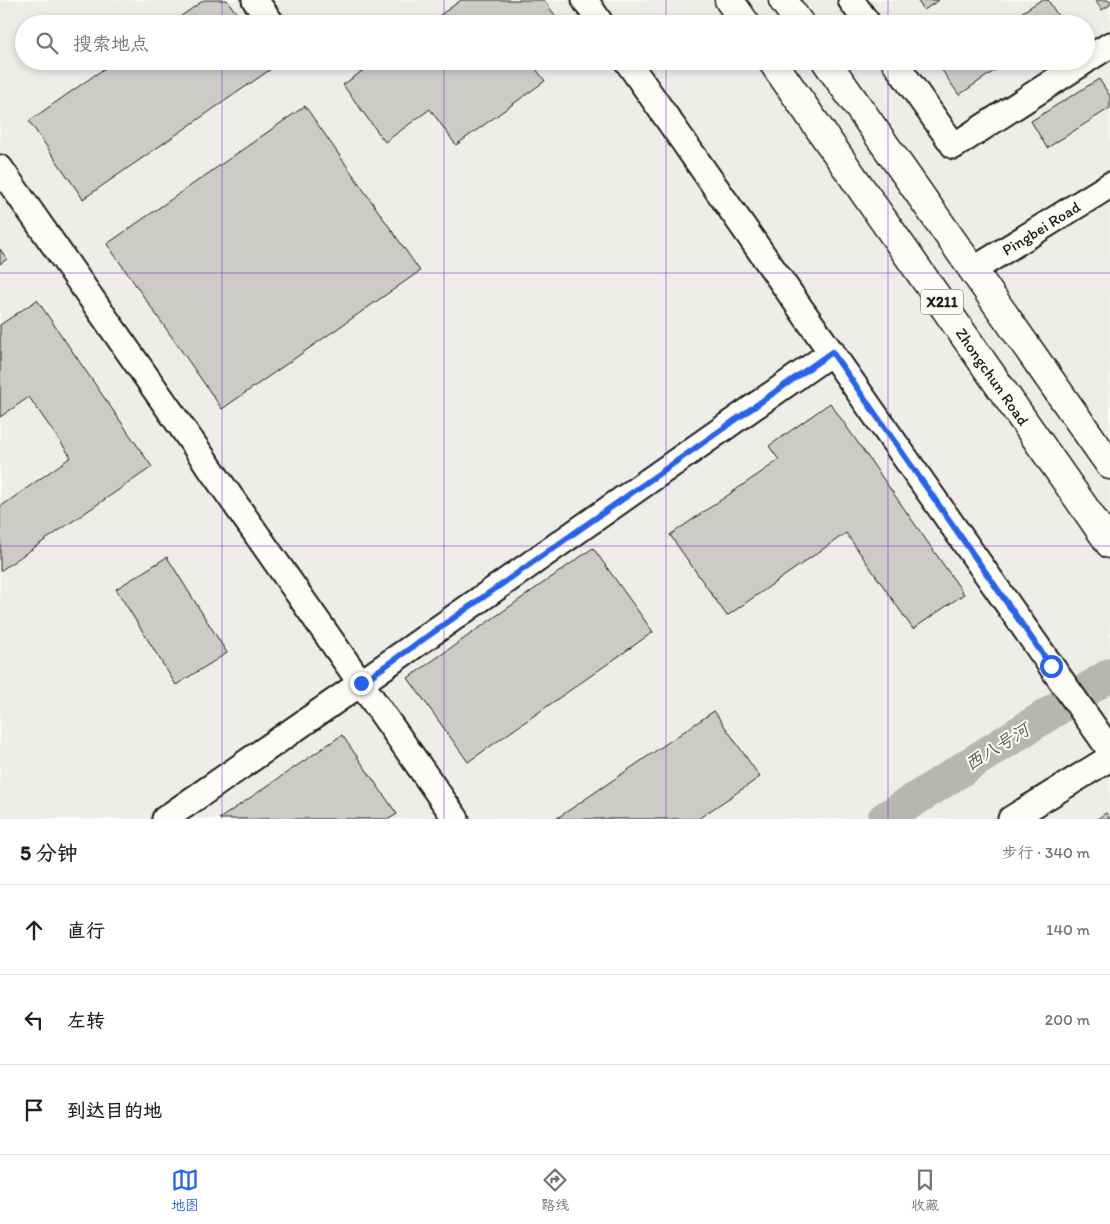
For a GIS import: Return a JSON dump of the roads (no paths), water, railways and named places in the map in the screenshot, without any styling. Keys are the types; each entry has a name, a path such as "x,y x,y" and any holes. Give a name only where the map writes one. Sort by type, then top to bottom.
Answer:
{"main road":[{"path":"729,0 740,15"},
{"path":"783,0 794,15"},
{"name":"Zhongchun Road","path":"778,70 1110,544"},
{"name":"X211","path":"832,70 1110,465"}],"street":[{"path":"255,0 266,15"},
{"path":"584,0 595,15"},
{"path":"851,0 862,15"},
{"path":"1095,55 1110,45"},
{"path":"634,70 1104,740"},
{"path":"900,70 954,146 1072,70"},
{"path":"0,168 456,819"},
{"name":"Pingbei Road","path":"973,270 1110,185"},
{"path":"165,819 832,352"},
{"path":"1011,819 1110,758"}],"waterway":[{"name":"西八号河","path":"884,819 1110,675"}]}
